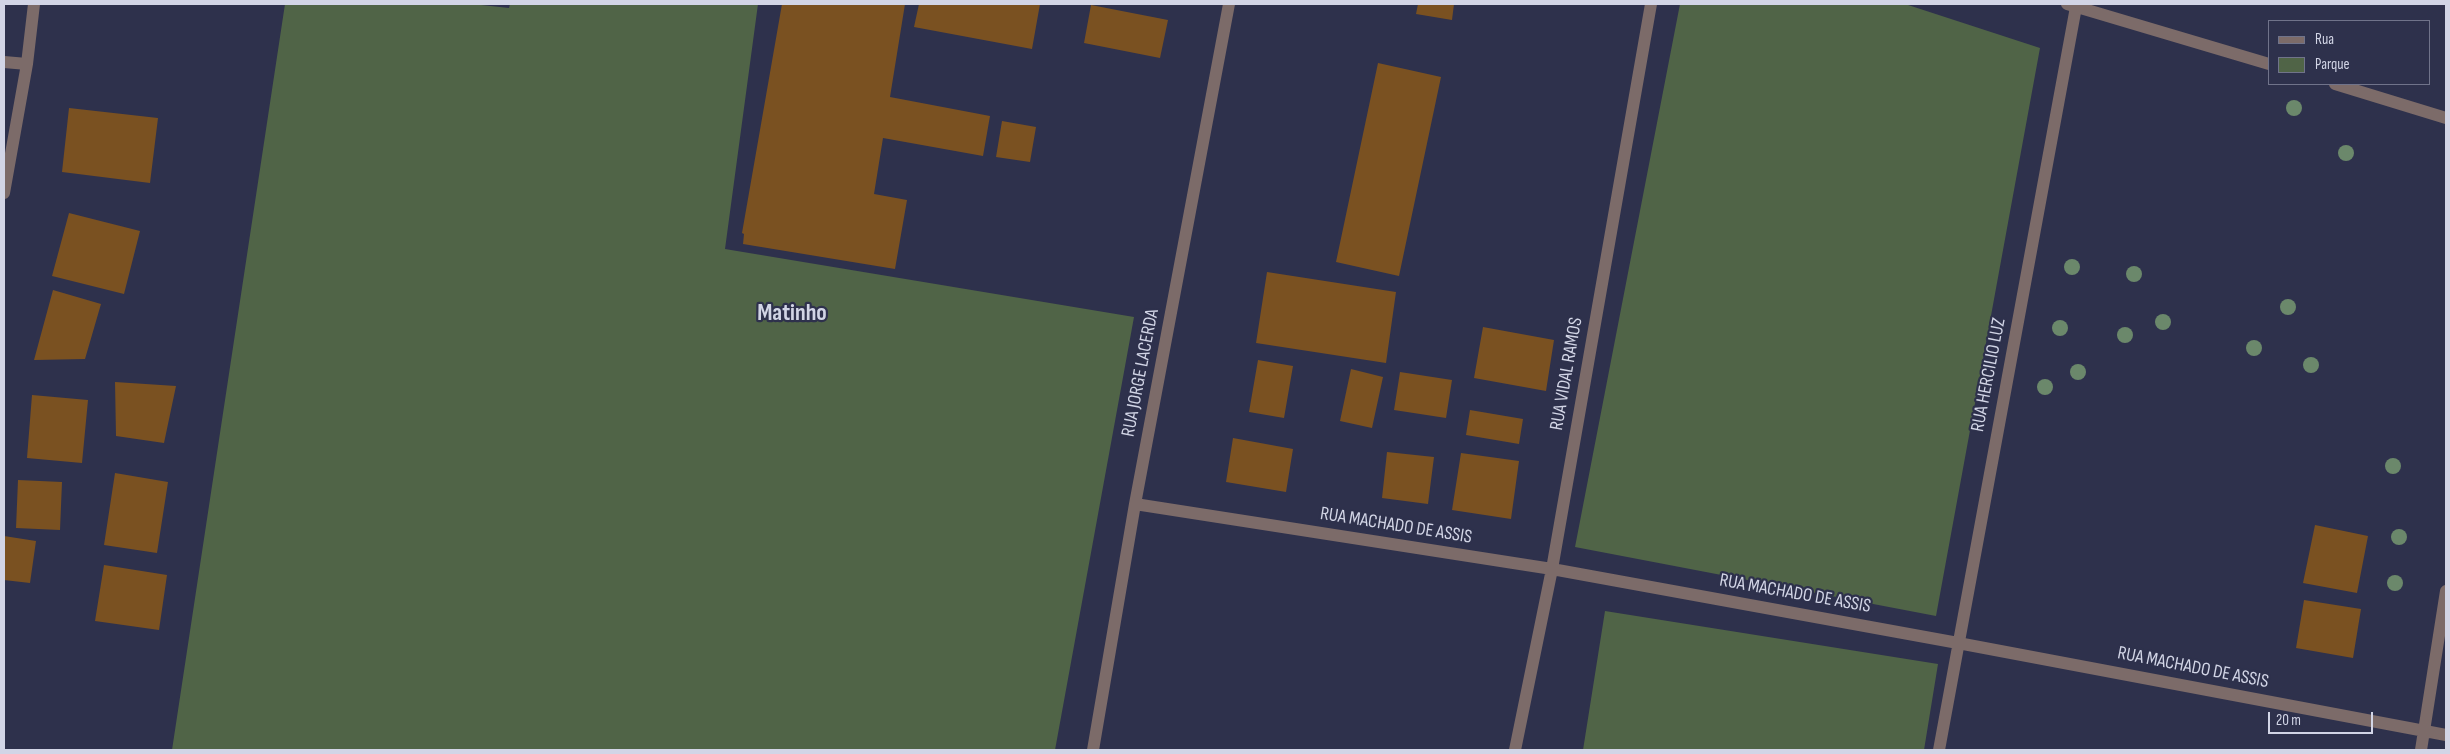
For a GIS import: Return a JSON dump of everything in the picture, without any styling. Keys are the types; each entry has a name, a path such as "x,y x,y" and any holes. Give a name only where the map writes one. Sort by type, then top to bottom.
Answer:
{"street":[{"path":"4,194 28,64 34,4"},
{"name":"RUA JORGE LACERDA","path":"1093,750 1135,504 1229,4"},
{"name":"RUA VIDAL RAMOS","path":"1515,750 1552,569 1651,4"},
{"path":"2072,5 2268,64"},
{"name":"RUA HERCILIO LUZ","path":"1939,750 2072,5"},
{"path":"4,62 28,64"},
{"path":"2339,85 2446,118"},
{"name":"RUA MACHADO DE ASSIS","path":"1135,504 1552,569 2446,735"},
{"path":"2421,750 2446,592"}],"green space":[{"path":"285,4 472,4 509,8 510,4 758,4 725,249 1134,317 1055,750 172,750"},
{"path":"1680,4 1905,4 2040,48 1936,616 1575,547"},
{"path":"1605,611 1938,664 1924,750 1583,750"}],"building":[{"path":"782,4 905,4 890,97 990,116 983,156 883,138 874,194 907,200 895,269 743,244 744,234 742,233"},
{"path":"919,4 1040,4 1032,49 914,27"},
{"path":"1418,4 1454,4 1452,20 1416,14"},
{"path":"1091,5 1168,20 1160,58 1084,43"},
{"path":"1378,63 1441,77 1399,276 1336,262"},
{"path":"69,108 158,118 150,183 62,172"},
{"path":"1002,121 1036,127 1030,162 996,157"},
{"path":"69,213 140,231 124,294 52,276"},
{"path":"1267,272 1396,292 1386,363 1256,343"},
{"path":"53,290 101,304 85,359 34,360"},
{"path":"1483,327 1554,340 1546,391 1474,378"},
{"path":"1258,360 1293,366 1284,418 1249,412"},
{"path":"1351,369 1383,377 1372,428 1340,421"},
{"path":"1400,372 1452,380 1446,418 1394,410"},
{"path":"115,382 176,386 164,443 116,436"},
{"path":"32,395 88,400 82,463 27,458"},
{"path":"1470,410 1523,419 1519,444 1466,435"},
{"path":"1233,438 1293,449 1286,492 1226,482"},
{"path":"1387,452 1434,457 1428,504 1382,498"},
{"path":"1461,453 1519,461 1511,519 1452,510"},
{"path":"115,473 168,482 157,553 104,545"},
{"path":"18,480 62,482 60,530 16,528"},
{"path":"2315,525 2368,536 2357,593 2303,583"},
{"path":"4,536 36,541 30,583 4,580"},
{"path":"104,565 167,575 159,630 95,621"},
{"path":"2304,600 2361,609 2353,658 2296,648"}],"district":[{"name":"Matinho","path":"792,314"}]}
